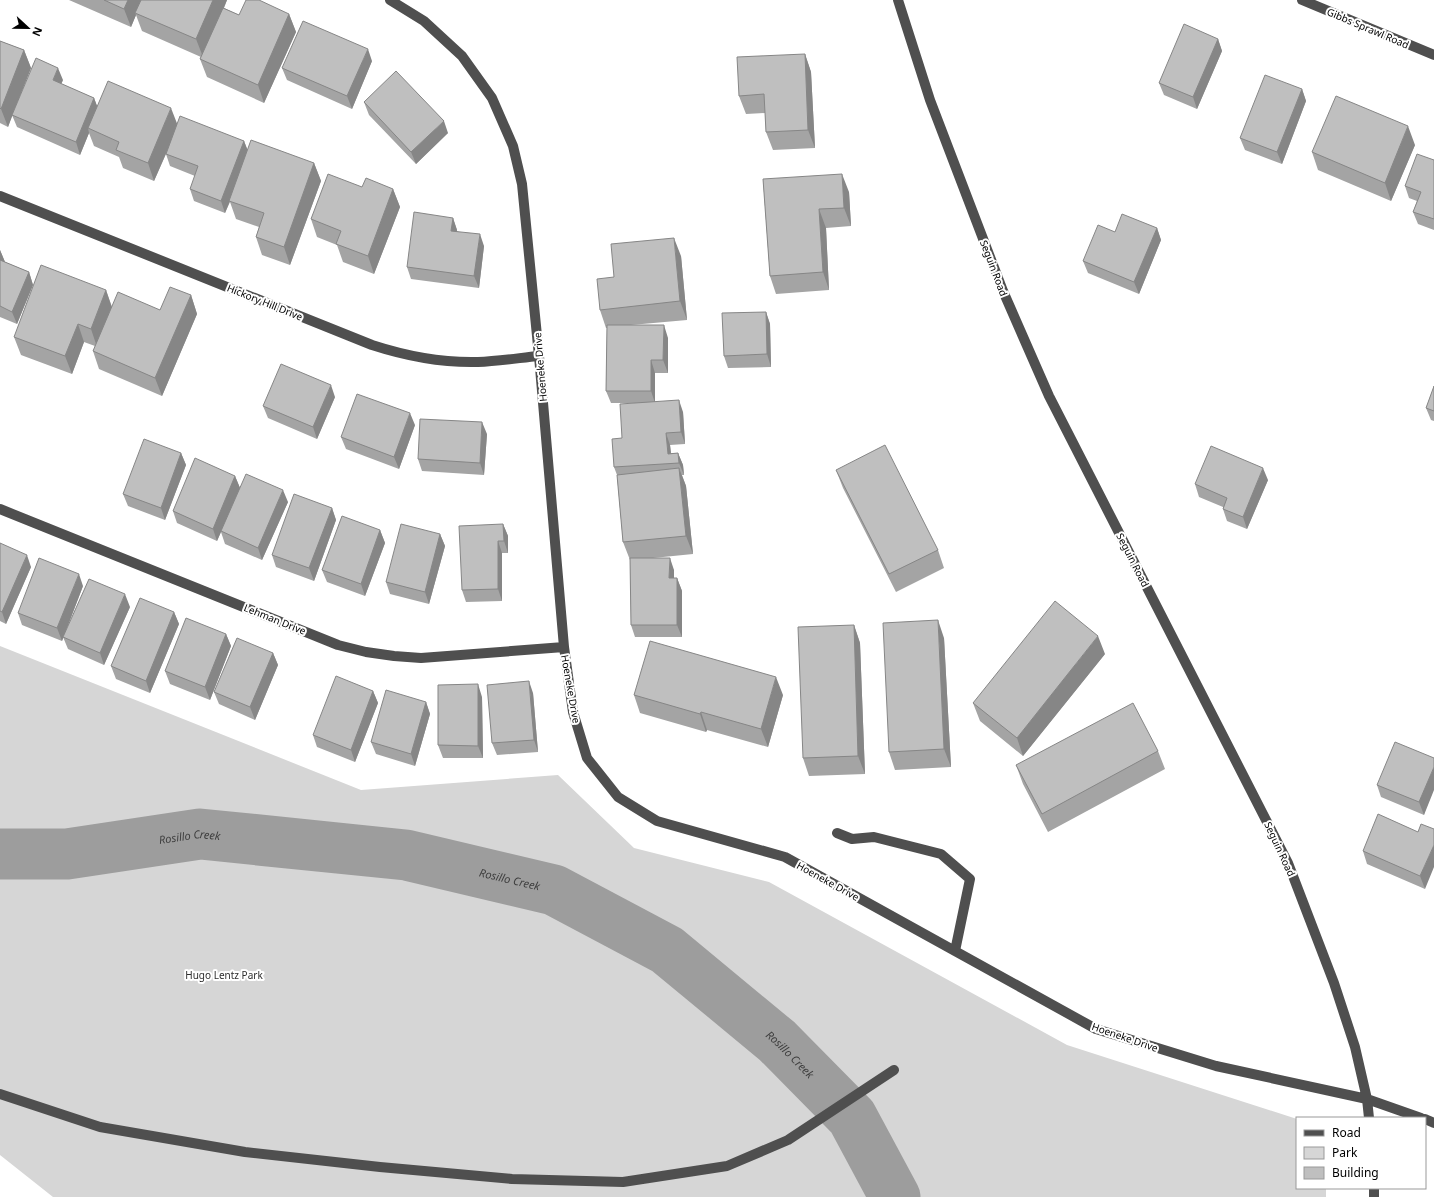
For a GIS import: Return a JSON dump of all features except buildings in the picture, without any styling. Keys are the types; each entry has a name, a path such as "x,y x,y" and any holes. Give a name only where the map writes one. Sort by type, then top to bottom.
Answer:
{"street":[{"name":"Hoeneke Drive","path":"390,0 424,20 462,56 492,98 513,146 522,184 539,356 564,647 573,712 587,758 618,797 657,821 785,857 1096,1029 1216,1066 1367,1099 1418,1117"},
{"name":"Seguin Road","path":"898,0 930,100 1000,284 1049,396 1288,863 1336,990 1355,1047 1367,1099 1369,1117"},
{"name":"Gibbs Sprawl Road","path":"1302,0 1434,56"},
{"name":"Hickory Hill Drive","path":"0,196 397,354 451,362 478,362 539,356"},
{"name":"Lehman Drive","path":"0,509 338,644 366,652 421,658 564,647"},
{"path":"836,833 852,839 874,837 941,854 970,879 955,951"},
{"path":"0,1094 100,1126 245,1152 380,1167 512,1179 623,1182 727,1166 788,1140 894,1070"}],"green space":[{"name":"Hugo Lentz Park","path":"0,646 361,790 558,775 634,848 769,882 1067,1045 1296,1119 1296,1189 1326,1189 1326,1197 53,1197 0,1155"}],"waterway":[{"name":"Rosillo Creek","path":"0,854 67,854 200,834 406,855 554,890 667,950 777,1041 852,1117 895,1197"}]}
